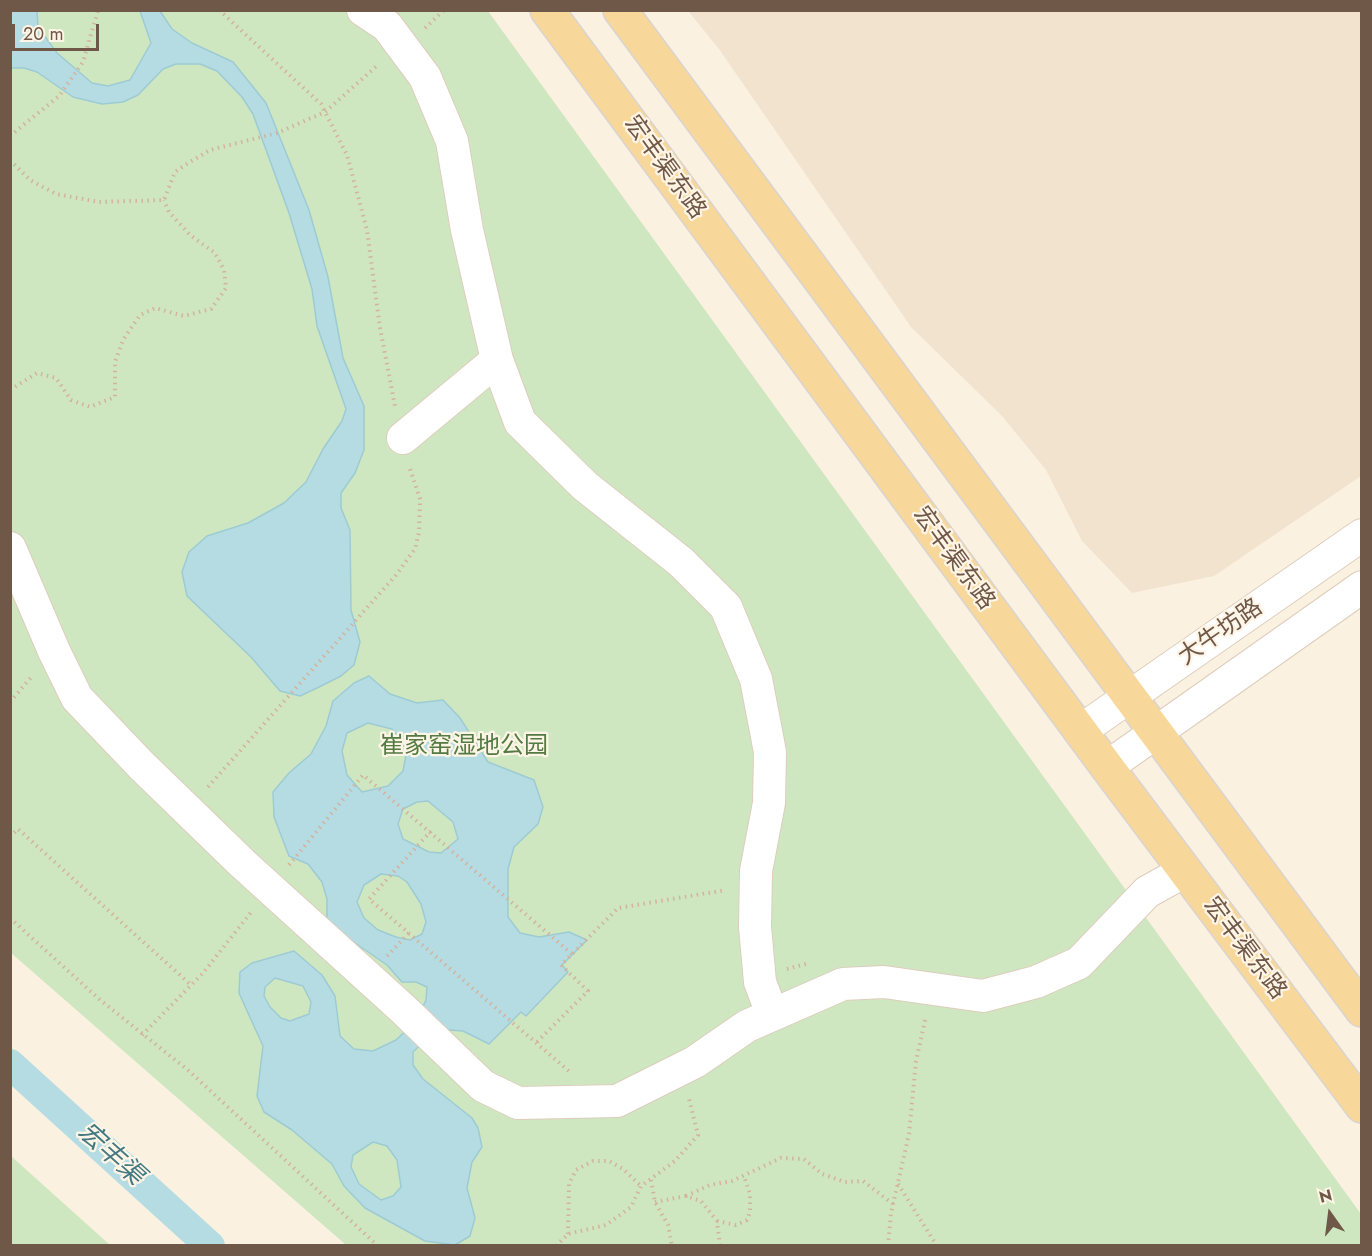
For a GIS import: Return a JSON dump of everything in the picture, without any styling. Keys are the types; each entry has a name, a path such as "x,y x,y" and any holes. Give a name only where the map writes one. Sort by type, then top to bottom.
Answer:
{"main road":[{"name":"宏丰渠东路","path":"547,10 1080,731 1362,1106"},
{"path":"620,10 1129,696 1153,732 1362,1010"}],"street":[{"path":"363,10 387,26 425,77 452,141 467,230 497,360 520,422 585,486 681,562 726,607 756,680 770,752 769,803 756,884 755,927 760,982 772,1014"},
{"path":"403,438 497,360"},
{"name":"大牛坊路","path":"1080,731 1362,535"},
{"path":"10,548 54,651 77,698 187,811 483,1086 518,1103 617,1101 695,1062 747,1026 843,984 884,982 984,996 1036,982 1079,963 1147,892 1185,871"},
{"name":"大牛坊路","path":"1107,767 1153,732 1362,587"}],"path":[{"path":"10,136 59,96 83,62 98,10"},
{"path":"187,811 396,575 415,549 419,532 420,499 403,438 381,328 367,230 347,155 325,112 304,87 273,63 219,10"},
{"path":"10,390 37,373 56,378 71,400 90,406 115,397 116,362 123,340 140,315 155,308 183,316 211,309 226,288 224,270 216,253 190,235 169,212 164,200 176,172 210,150 284,130 325,112 378,65 403,48 444,10"},
{"path":"10,160 30,180 56,194 99,202 164,200"},
{"path":"142,1035 191,985 363,775 572,954"},
{"path":"10,837 18,829 191,985"},
{"path":"431,831 369,898 573,1074"},
{"path":"537,1042 588,992 561,965 618,908 756,884"},
{"path":"10,918 142,1035 189,1071 378,1245"},
{"path":"888,1245 893,1203 909,1134 916,1061 932,990"},
{"path":"556,1245 568,1234 606,1225 631,1208 641,1186 675,1161 698,1135 686,1093 673,1073"},
{"path":"655,1202 686,1196 710,1185 744,1176 781,1158 804,1160 830,1177 845,1182 863,1181 893,1203"},
{"path":"568,1234 569,1184 576,1170 593,1161 609,1161 623,1169 641,1186"},
{"path":"717,1221 736,1225 747,1220 750,1212 750,1194 744,1176"},
{"path":"651,1180 655,1202 668,1225 672,1245"},
{"path":"898,1184 937,1245"},
{"path":"686,1196 701,1201 717,1221 720,1245"}],"shaded area":[{"path":"688,11 1361,11 1361,476 1214,576 1132,593 1082,541 1046,470 1002,416 911,327 719,49"}],"green space":[{"name":"崔家窑湿地公园","path":"10,11 488,11 1361,1214 1361,1245 346,1245 11,953"},
{"path":"11,1156 110,1245 11,1245"}],"water":[{"path":"10,11 37,11 38,27 57,53 92,83 108,86 130,80 151,43 140,11 160,11 172,29 192,43 233,62 266,103 309,210 328,277 343,358 364,406 364,450 355,473 341,493 341,508 350,530 351,610 360,642 354,665 341,676 300,696 280,691 251,657 187,596 182,572 189,552 207,536 248,523 284,503 306,482 323,449 342,421 346,409 317,326 312,289 289,213 253,114 242,97 217,71 200,64 176,64 163,69 138,95 123,102 102,104 73,97 37,72 24,68 11,68"},
{"path":"369,676 390,694 417,703 443,700 460,718 488,762 534,780 543,807 538,824 514,847 508,869 508,917 520,933 539,937 569,932 587,940 562,965 568,972 526,1016 521,1012 489,1044 463,1031 437,1029 413,1052 413,1065 423,1079 472,1118 478,1128 482,1147 472,1162 467,1188 475,1218 470,1236 455,1245 425,1241 365,1208 344,1186 332,1164 292,1130 264,1112 257,1096 263,1046 239,993 240,972 252,963 294,951 322,975 335,996 340,1036 354,1049 373,1051 396,1040 416,1021 426,1000 427,987 416,982 402,982 387,965 336,930 327,920 327,899 322,882 308,864 289,856 274,817 273,792 289,773 311,754 326,726 333,701 354,683","holes":["368,723 392,729 407,750 403,771 388,786 362,792 347,775 342,751 347,733","428,801 453,822 458,839 441,853 429,852 403,839 398,824 403,809 417,802","381,874 398,876 407,882 421,904 426,922 422,934 410,940 378,930 364,918 357,902 364,885","275,978 303,986 311,1002 309,1014 290,1021 281,1018 270,1007 264,996 265,987","373,1142 387,1146 397,1160 401,1187 393,1196 381,1200 359,1184 351,1167 353,1155"]}],"waterway":[{"name":"宏丰渠","path":"10,1064 210,1246"}]}
